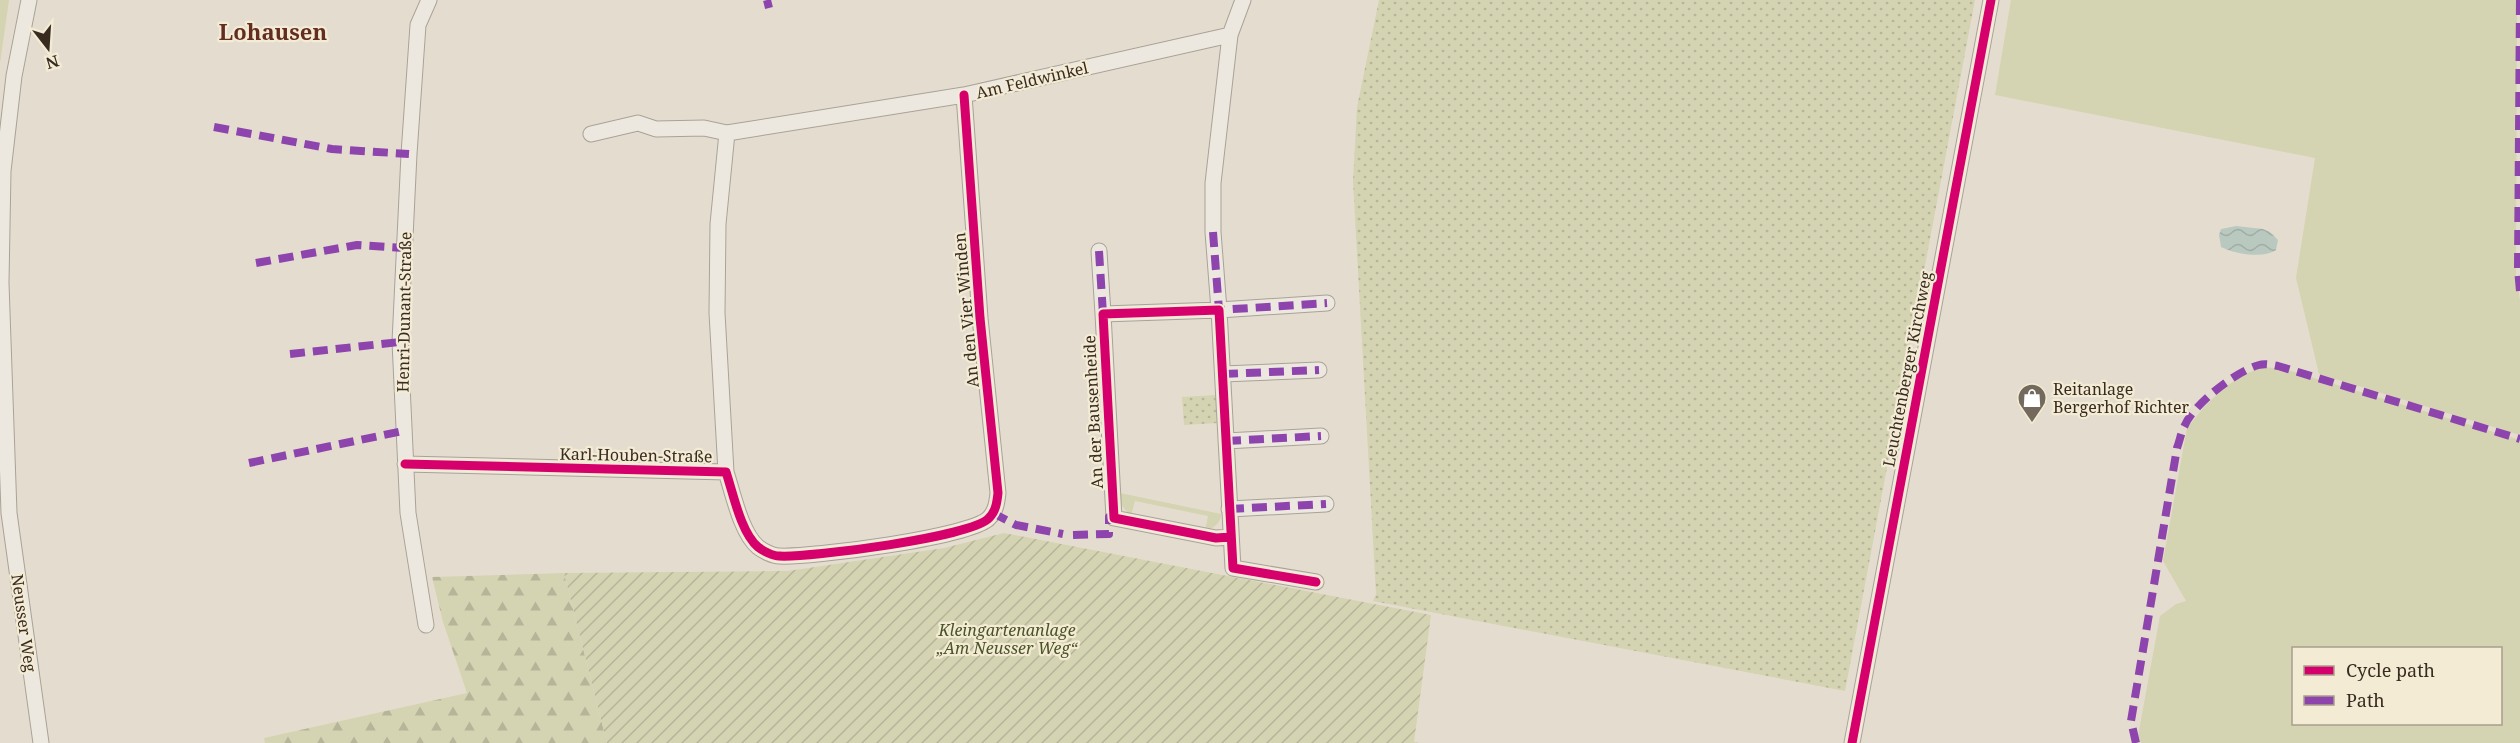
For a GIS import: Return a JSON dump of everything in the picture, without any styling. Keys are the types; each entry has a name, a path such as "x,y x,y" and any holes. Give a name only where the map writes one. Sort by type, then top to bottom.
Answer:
{"street":[{"name":"Neusser Weg","path":"29,0 14,76 3,171 1,283 4,513 41,743"},
{"name":"Henri-Dunant-Straße","path":"426,625 408,513 400,342 418,25 429,0"},
{"path":"1243,0 1230,35 1213,183 1233,568 1316,582"},
{"name":"Leuchtenberger Kirchweg","path":"1852,743 1991,0"},
{"name":"Am Feldwinkel","path":"591,134 638,123 656,129 704,128 727,133 964,95 1230,35"},
{"name":"An den Vier Winden","path":"964,95 980,318 998,493 996,507 988,520"},
{"path":"726,472 717,313 718,224 727,133"},
{"path":"1099,251 1103,314"},
{"name":"An der Bausenheide","path":"1231,537 1216,538 1114,518 1103,314 1327,303"},
{"path":"1223,374 1319,370"},
{"path":"1226,441 1321,436"},
{"name":"Karl-Houben-Straße","path":"405,464 726,472 747,532 758,547 776,556 830,553 953,533 988,520"},
{"path":"1229,509 1326,504"}],"green space":[{"path":"0,0 9,0 0,63"},
{"path":"1379,0 1975,0 1845,691 1373,601 1376,594 1353,181 1357,107"},
{"path":"2011,0 2517,0 2516,276 2520,300 2520,435 2319,374 2296,278 2315,158 1995,95"},
{"path":"2263,367 2284,369 2520,440 2520,743 2141,743 2138,736 2160,616 2176,604 2186,601 2163,561 2187,428 2224,388 2243,375"},
{"path":"1216,395 1218,423 1184,425 1182,397"},
{"path":"1120,493 1221,514 1221,517 1216,525 1205,531 1208,516 1135,501 1131,516 1122,506"},
{"name":"Kleingartenanlage „Am Neusser Weg“","path":"1004,533 1431,615 1414,742 1419,743 607,743 564,573 788,571 944,548"},
{"path":"564,573 607,743 265,743 264,738 467,693 443,622 432,577"}],"water":[{"path":"2236,226 2270,232 2278,240 2276,250 2263,254 2248,254 2221,247 2219,235 2221,229"}],"marked path":[{"path":"767,0 769,8"},
{"path":"2520,0 2518,269 2520,291"},
{"path":"214,127 332,149 409,154"},
{"path":"1213,232 1219,310 1327,303"},
{"path":"256,263 357,245 404,248"},
{"path":"1099,251 1103,314"},
{"path":"290,354 400,342"},
{"path":"2136,743 2131,721 2177,448 2182,430 2190,417 2217,389 2250,368 2261,364 2278,366 2520,439"},
{"path":"1223,374 1319,370"},
{"path":"249,463 403,431"},
{"path":"1226,441 1321,436"},
{"path":"1229,509 1326,504"},
{"path":"993,513 1016,525 1063,534"},
{"path":"1073,535 1109,534 1109,517 1114,518"}],"cycle path":[{"path":"1852,743 1991,0"},
{"path":"405,464 726,472 738,512 752,541 758,547 777,556 822,554 923,539 976,525 989,518 995,509 998,493 980,318 964,95"},
{"path":"1231,537 1216,538 1114,518 1103,314 1219,310 1233,568 1316,582"}],"place":[{"name":"Reitanlage Bergerhof Richter","path":"2032,424"}],"district":[{"name":"Lohausen","path":"273,31"}]}
